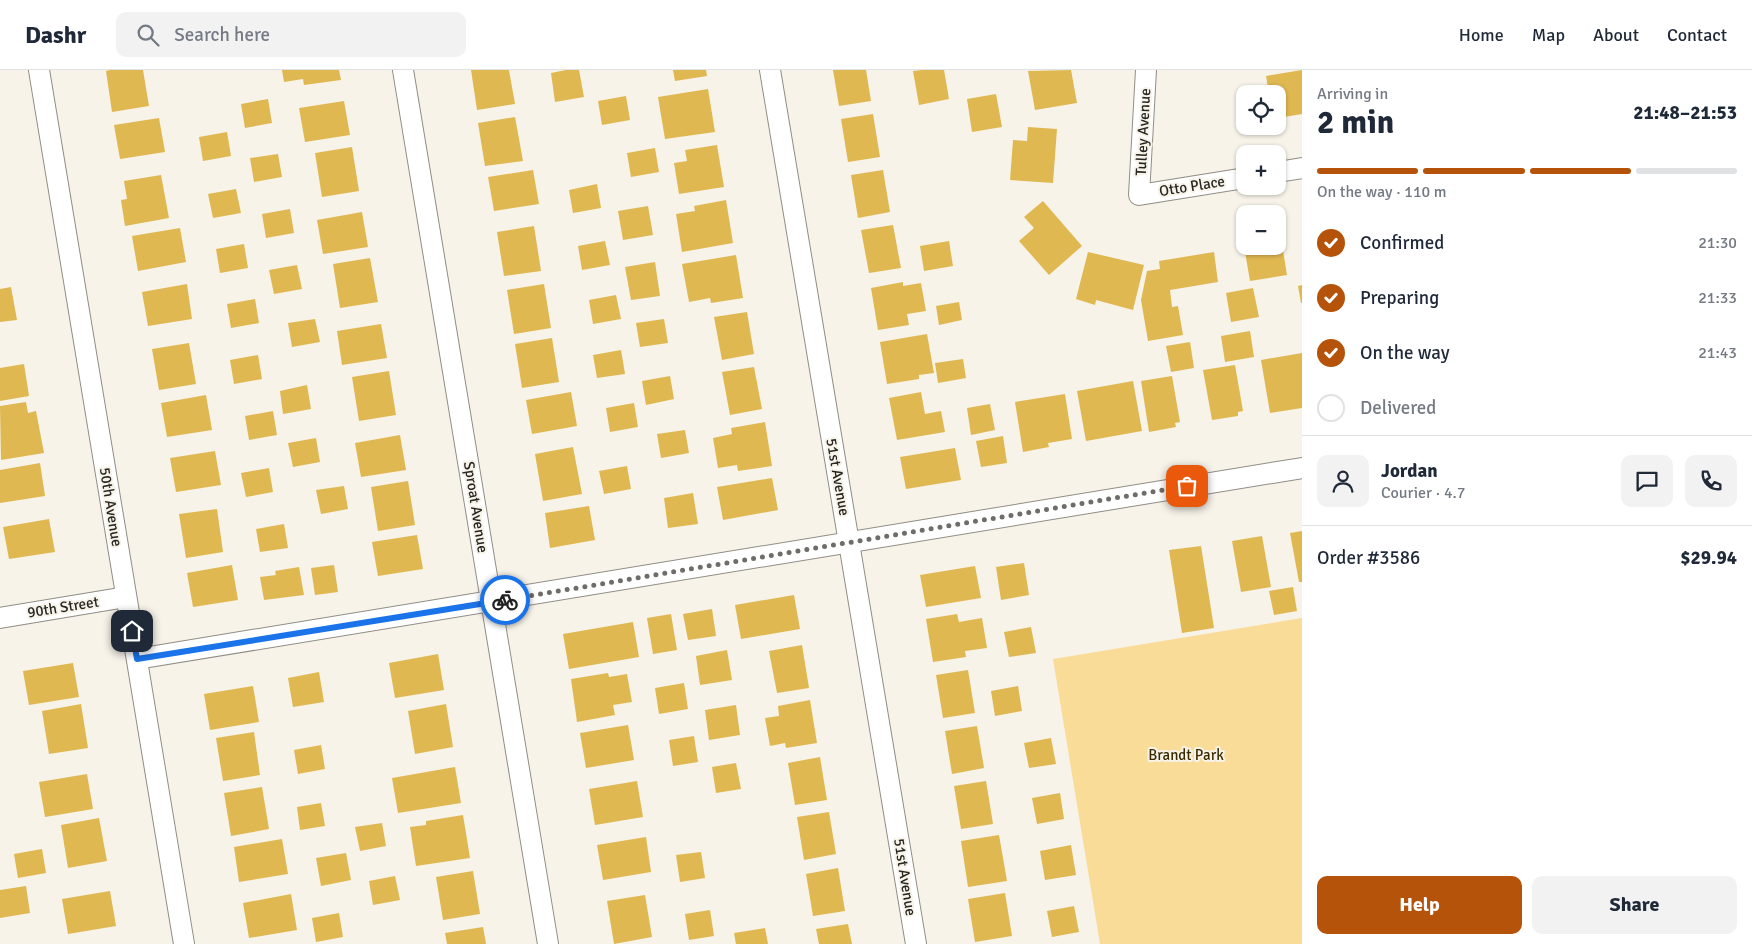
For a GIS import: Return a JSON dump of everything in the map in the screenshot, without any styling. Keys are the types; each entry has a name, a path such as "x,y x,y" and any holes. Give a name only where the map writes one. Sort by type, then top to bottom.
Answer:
{"street":[{"name":"50th Avenue","path":"39,70 184,944"},
{"name":"Sproat Avenue","path":"403,70 548,944"},
{"name":"51st Avenue","path":"770,70 916,944"},
{"name":"Tulley Avenue","path":"1139,195 1146,70"},
{"path":"1286,171 1302,168"},
{"name":"Otto Place","path":"1139,195 1236,179"},
{"path":"137,659 1302,468"},
{"name":"90th Street","path":"0,618 126,597"}],"green space":[{"name":"Brandt Park","path":"1302,618 1302,944 1100,944 1053,659"}],"building":[{"path":"143,70 149,106 112,112 106,71"},
{"path":"282,70 339,70 341,80 304,85 303,79 284,82"},
{"path":"471,70 509,70 515,104 477,110"},
{"path":"579,70 584,97 555,102 551,73"},
{"path":"673,70 706,70 707,76 675,81"},
{"path":"833,70 866,70 871,101 839,106"},
{"path":"944,70 949,99 919,105 913,71"},
{"path":"1071,70 1077,103 1035,110 1028,71"},
{"path":"1302,70 1302,114 1286,117 1286,85 1268,85 1266,76"},
{"path":"708,89 715,132 665,139 658,97"},
{"path":"996,94 1002,127 972,132 967,99"},
{"path":"626,96 630,120 602,125 598,101"},
{"path":"268,99 272,123 245,128 241,104"},
{"path":"344,101 350,135 305,142 299,108"},
{"path":"873,114 880,157 848,162 841,119"},
{"path":"515,117 523,161 485,166 478,123"},
{"path":"159,118 165,152 120,159 114,125"},
{"path":"1028,127 1057,129 1053,183 1010,180 1013,140 1027,141"},
{"path":"227,132 231,156 203,161 199,137"},
{"path":"717,145 724,187 679,194 674,163 687,161 685,150"},
{"path":"352,147 359,191 322,197 315,153"},
{"path":"655,148 659,172 631,177 627,153"},
{"path":"278,154 282,177 254,182 250,158"},
{"path":"533,170 539,204 494,211 488,177"},
{"path":"883,170 890,212 858,218 851,175"},
{"path":"161,175 169,218 125,226 121,200 127,199 124,181"},
{"path":"597,184 601,208 573,213 569,190"},
{"path":"236,189 241,213 213,218 208,194"},
{"path":"726,200 733,243 682,252 676,214 695,211 694,206"},
{"path":"1043,201 1082,246 1049,275 1019,241 1034,228 1024,217"},
{"path":"648,206 653,235 623,240 618,211"},
{"path":"290,209 294,233 266,238 262,214"},
{"path":"362,212 368,247 323,254 317,220"},
{"path":"893,225 901,268 869,273 861,230"},
{"path":"534,226 541,271 504,276 497,232"},
{"path":"180,228 186,262 138,271 132,236"},
{"path":"605,241 610,265 582,270 578,246"},
{"path":"949,241 953,266 924,271 920,246"},
{"path":"244,244 248,268 220,273 216,249"},
{"path":"1088,252 1144,265 1133,310 1096,300 1095,305 1076,299"},
{"path":"1214,252 1218,282 1170,290 1172,307 1178,306 1183,335 1148,341 1141,300 1147,271 1160,269 1159,261"},
{"path":"736,255 743,298 711,303 710,298 689,302 682,264"},
{"path":"1246,255 1284,255 1287,275 1250,281"},
{"path":"370,258 378,302 340,308 333,264"},
{"path":"655,262 660,296 631,300 625,267"},
{"path":"297,265 302,289 274,294 269,270"},
{"path":"903,282 903,286 921,283 926,311 907,314 909,325 878,330 871,288"},
{"path":"187,284 192,319 148,326 142,292"},
{"path":"544,284 551,328 514,334 507,290"},
{"path":"1302,285 1302,303 1301,303 1298,286"},
{"path":"11,287 17,320 0,322 0,289"},
{"path":"1253,288 1259,317 1231,322 1226,293"},
{"path":"616,295 621,319 593,324 589,300"},
{"path":"255,299 259,323 231,328 227,304"},
{"path":"959,302 962,320 939,325 936,306"},
{"path":"747,312 754,354 722,360 714,317"},
{"path":"315,319 320,342 292,347 288,323"},
{"path":"664,319 668,343 640,347 636,323"},
{"path":"381,324 387,358 342,365 337,331"},
{"path":"1250,331 1254,357 1225,362 1221,336"},
{"path":"927,334 934,373 919,375 919,379 887,384 880,342"},
{"path":"552,338 559,382 522,388 515,344"},
{"path":"1190,342 1194,368 1171,372 1166,346"},
{"path":"189,343 196,384 159,390 152,349"},
{"path":"621,350 625,374 597,378 593,355"},
{"path":"1302,353 1302,408 1270,413 1261,360"},
{"path":"258,355 262,379 234,384 230,360"},
{"path":"963,359 966,378 938,383 935,363"},
{"path":"24,364 29,396 0,401 0,368"},
{"path":"1235,365 1243,411 1238,412 1238,416 1212,420 1203,370"},
{"path":"754,367 762,409 730,415 722,372"},
{"path":"389,371 396,415 359,421 352,377"},
{"path":"670,376 674,399 646,405 642,381"},
{"path":"1172,376 1180,422 1175,423 1176,427 1149,432 1141,381"},
{"path":"1133,381 1142,431 1086,441 1077,391"},
{"path":"307,385 311,409 283,414 280,391"},
{"path":"571,392 577,426 532,434 526,400"},
{"path":"921,392 925,414 941,411 945,432 897,440 889,398"},
{"path":"1065,394 1072,439 1048,443 1049,447 1023,452 1015,402"},
{"path":"206,395 212,430 167,437 161,403"},
{"path":"26,402 28,413 36,411 44,453 1,460 0,406"},
{"path":"634,403 638,427 610,432 606,408"},
{"path":"990,404 995,430 971,435 967,408"},
{"path":"273,411 277,435 249,440 245,416"},
{"path":"765,422 772,466 738,471 737,465 718,468 713,438 732,434 731,428"},
{"path":"685,430 689,453 661,458 657,434"},
{"path":"400,435 406,470 361,477 355,443"},
{"path":"1003,436 1007,463 981,467 976,441"},
{"path":"316,438 320,462 293,467 288,443"},
{"path":"573,447 582,494 543,501 535,454"},
{"path":"955,448 961,480 906,489 900,457"},
{"path":"215,451 221,485 176,492 170,458"},
{"path":"40,463 45,496 0,503 0,470"},
{"path":"627,466 631,489 604,494 599,471"},
{"path":"269,468 273,492 246,497 241,473"},
{"path":"772,478 778,510 723,520 717,487"},
{"path":"408,481 415,525 378,531 371,487"},
{"path":"344,486 348,509 321,514 316,490"},
{"path":"693,493 698,524 668,528 664,498"},
{"path":"589,506 595,540 550,548 545,513"},
{"path":"217,509 223,552 186,558 179,514"},
{"path":"49,519 55,552 9,559 3,527"},
{"path":"284,524 288,548 260,552 256,529"},
{"path":"1302,531 1302,582 1299,582 1290,533"},
{"path":"417,535 423,569 378,576 372,542"},
{"path":"1262,536 1271,587 1241,592 1232,541"},
{"path":"1201,546 1214,628 1182,633 1169,550"},
{"path":"1024,563 1029,595 1001,600 996,567"},
{"path":"232,565 238,600 193,607 187,573"},
{"path":"334,565 338,592 315,595 311,568"},
{"path":"975,566 981,598 926,607 920,575"},
{"path":"299,567 304,595 264,600 260,577 276,575 275,571"},
{"path":"1293,587 1297,611 1274,615 1269,591"},
{"path":"794,595 800,629 741,639 735,605"},
{"path":"712,609 716,636 688,640 683,614"},
{"path":"671,614 677,650 653,654 647,618"},
{"path":"957,614 959,622 982,618 987,648 965,651 966,657 933,662 926,619"},
{"path":"633,622 639,657 569,669 563,634"},
{"path":"1031,627 1036,653 1009,657 1004,632"},
{"path":"802,645 809,688 777,693 769,651"},
{"path":"727,650 732,680 700,685 696,656"},
{"path":"438,654 444,690 395,698 389,663"},
{"path":"73,663 79,697 29,705 23,671"},
{"path":"968,670 975,713 943,718 936,675"},
{"path":"319,672 324,702 293,707 288,678"},
{"path":"608,673 609,677 627,674 632,702 613,705 615,715 577,722 571,679"},
{"path":"684,683 688,709 659,714 655,688"},
{"path":"253,686 259,722 210,730 204,694"},
{"path":"1018,686 1022,711 995,716 991,691"},
{"path":"810,700 817,743 786,748 785,743 770,746 765,718 779,716 778,706"},
{"path":"81,704 88,748 49,754 42,711"},
{"path":"446,704 453,747 415,754 408,711"},
{"path":"736,705 740,735 709,740 705,710"},
{"path":"628,725 634,760 586,768 580,733"},
{"path":"977,726 984,768 952,774 945,731"},
{"path":"254,732 260,775 223,781 216,738"},
{"path":"694,736 698,762 673,766 669,740"},
{"path":"1051,738 1056,764 1029,768 1024,743"},
{"path":"321,745 325,769 298,774 294,750"},
{"path":"820,757 827,800 795,805 788,763"},
{"path":"736,763 741,789 716,793 712,767"},
{"path":"455,767 461,803 398,813 392,778"},
{"path":"87,774 93,809 45,817 39,782"},
{"path":"637,781 643,817 595,825 589,789"},
{"path":"986,781 993,824 961,829 954,786"},
{"path":"262,787 269,829 231,836 224,793"},
{"path":"1060,793 1064,819 1037,824 1032,798"},
{"path":"321,803 325,826 300,830 297,807"},
{"path":"829,812 836,854 804,860 797,817"},
{"path":"463,815 470,858 416,866 410,827 426,825 426,821"},
{"path":"99,818 107,861 68,868 61,825"},
{"path":"382,823 386,846 360,851 355,827"},
{"path":"999,835 1007,881 968,887 961,841"},
{"path":"646,837 651,872 603,880 597,845"},
{"path":"282,839 288,874 239,882 234,847"},
{"path":"1071,845 1076,875 1045,880 1040,851"},
{"path":"42,849 46,873 18,878 14,854"},
{"path":"701,852 705,878 680,882 676,855"},
{"path":"346,853 351,880 321,886 316,858"},
{"path":"838,868 845,911 813,916 806,874"},
{"path":"473,871 480,914 443,920 436,877"},
{"path":"395,876 400,900 373,905 369,881"},
{"path":"26,886 30,913 0,918 0,890"},
{"path":"110,891 116,926 68,934 62,899"},
{"path":"1005,893 1012,936 975,942 968,899"},
{"path":"291,894 297,930 249,938 243,903"},
{"path":"645,895 652,937 614,944 607,901"},
{"path":"1074,906 1079,932 1052,937 1047,911"},
{"path":"710,910 714,936 689,940 685,914"},
{"path":"339,913 343,937 316,942 312,918"},
{"path":"848,924 852,944 819,944 816,929"},
{"path":"483,927 486,944 447,944 445,933"},
{"path":"765,928 768,944 736,944 734,933"}],"way so far":[{"path":"505,600 1187,486"}],"route":[{"path":"132,631 137,659 505,600"}]}
